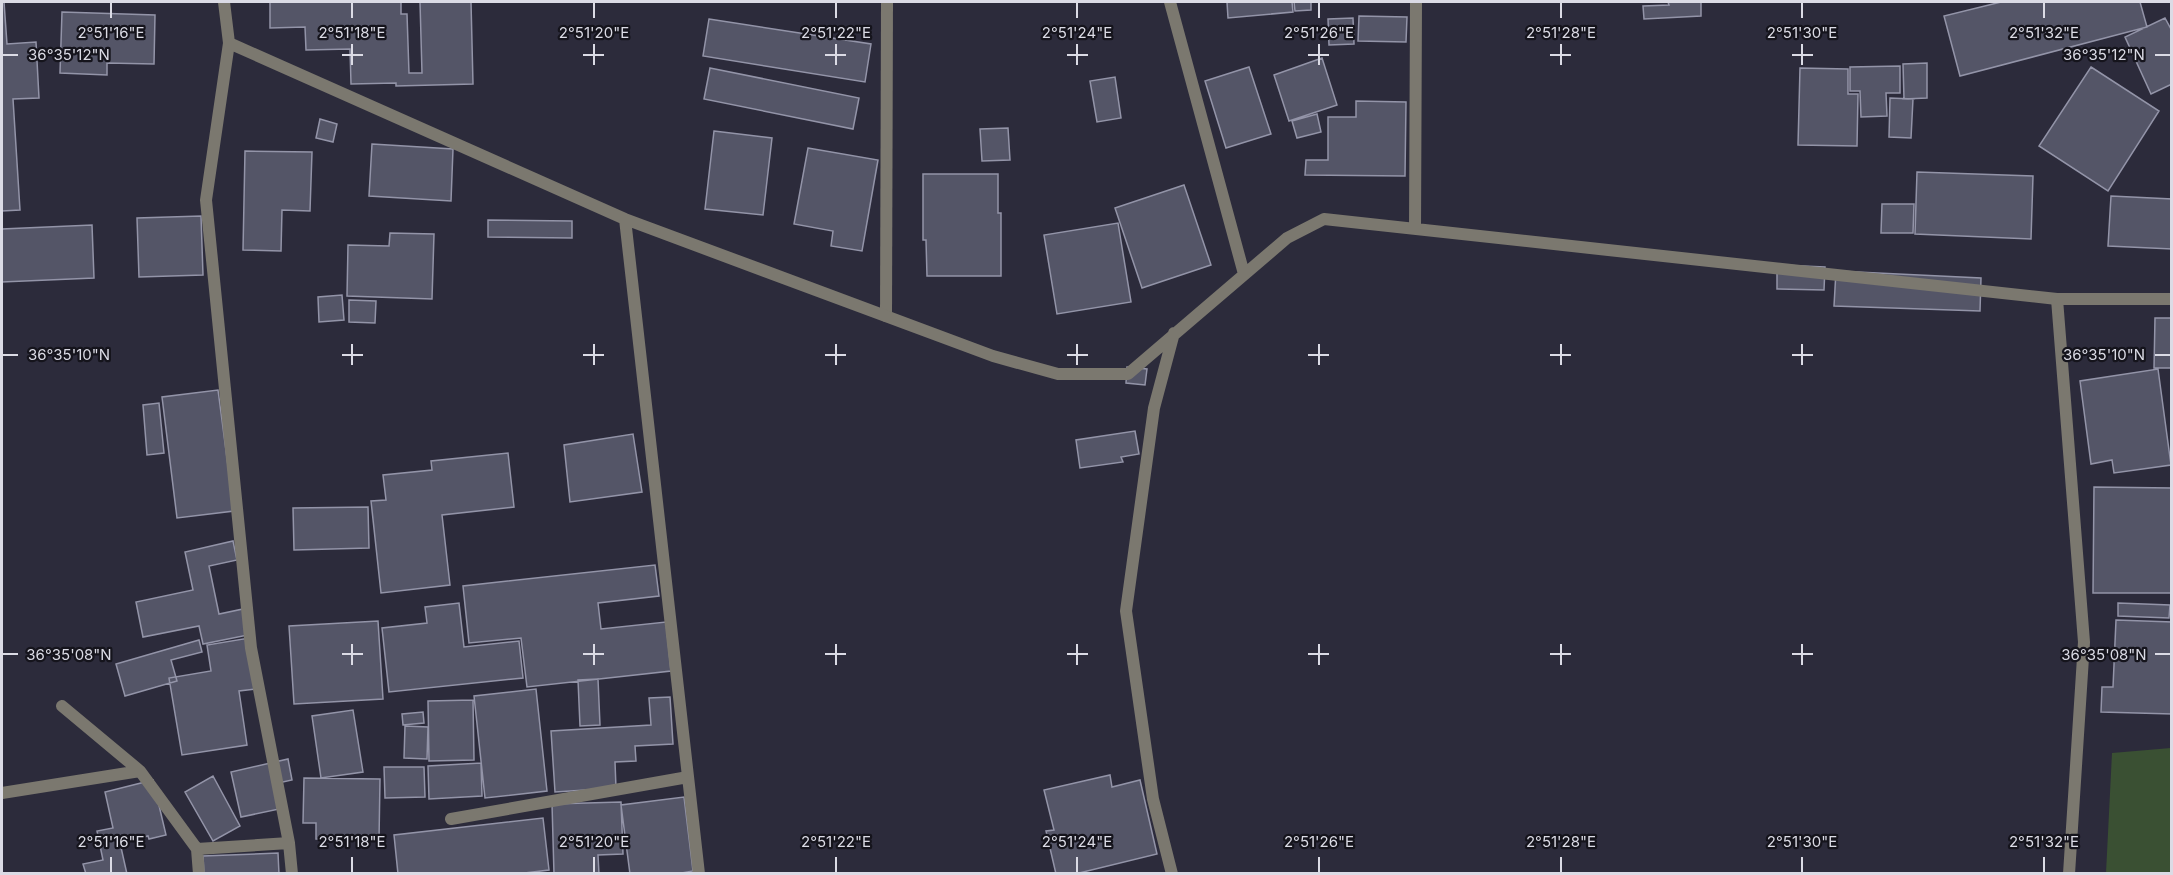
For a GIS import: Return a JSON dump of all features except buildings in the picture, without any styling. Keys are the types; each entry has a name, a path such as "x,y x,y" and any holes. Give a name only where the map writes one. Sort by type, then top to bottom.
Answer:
{"street":[{"path":"224,2 229,43 206,200 251,648 289,843 292,873"},
{"path":"886,316 887,2"},
{"path":"1170,2 1244,274"},
{"path":"1414,230 1416,2"},
{"path":"229,43 625,219 993,356 1058,374 1128,374 1287,238 1324,219 2057,298 2172,299"},
{"path":"625,219 699,873"},
{"path":"2057,298 2085,642 2069,873"},
{"path":"1172,873 1153,799 1126,611 1154,408 1174,333"},
{"path":"62,706 140,771 197,849 200,873"},
{"path":"2,793 140,771"},
{"path":"452,819 688,777"},
{"path":"197,849 289,843"}],"green space":[{"path":"2171,748 2171,873 2106,873 2112,753"}]}
